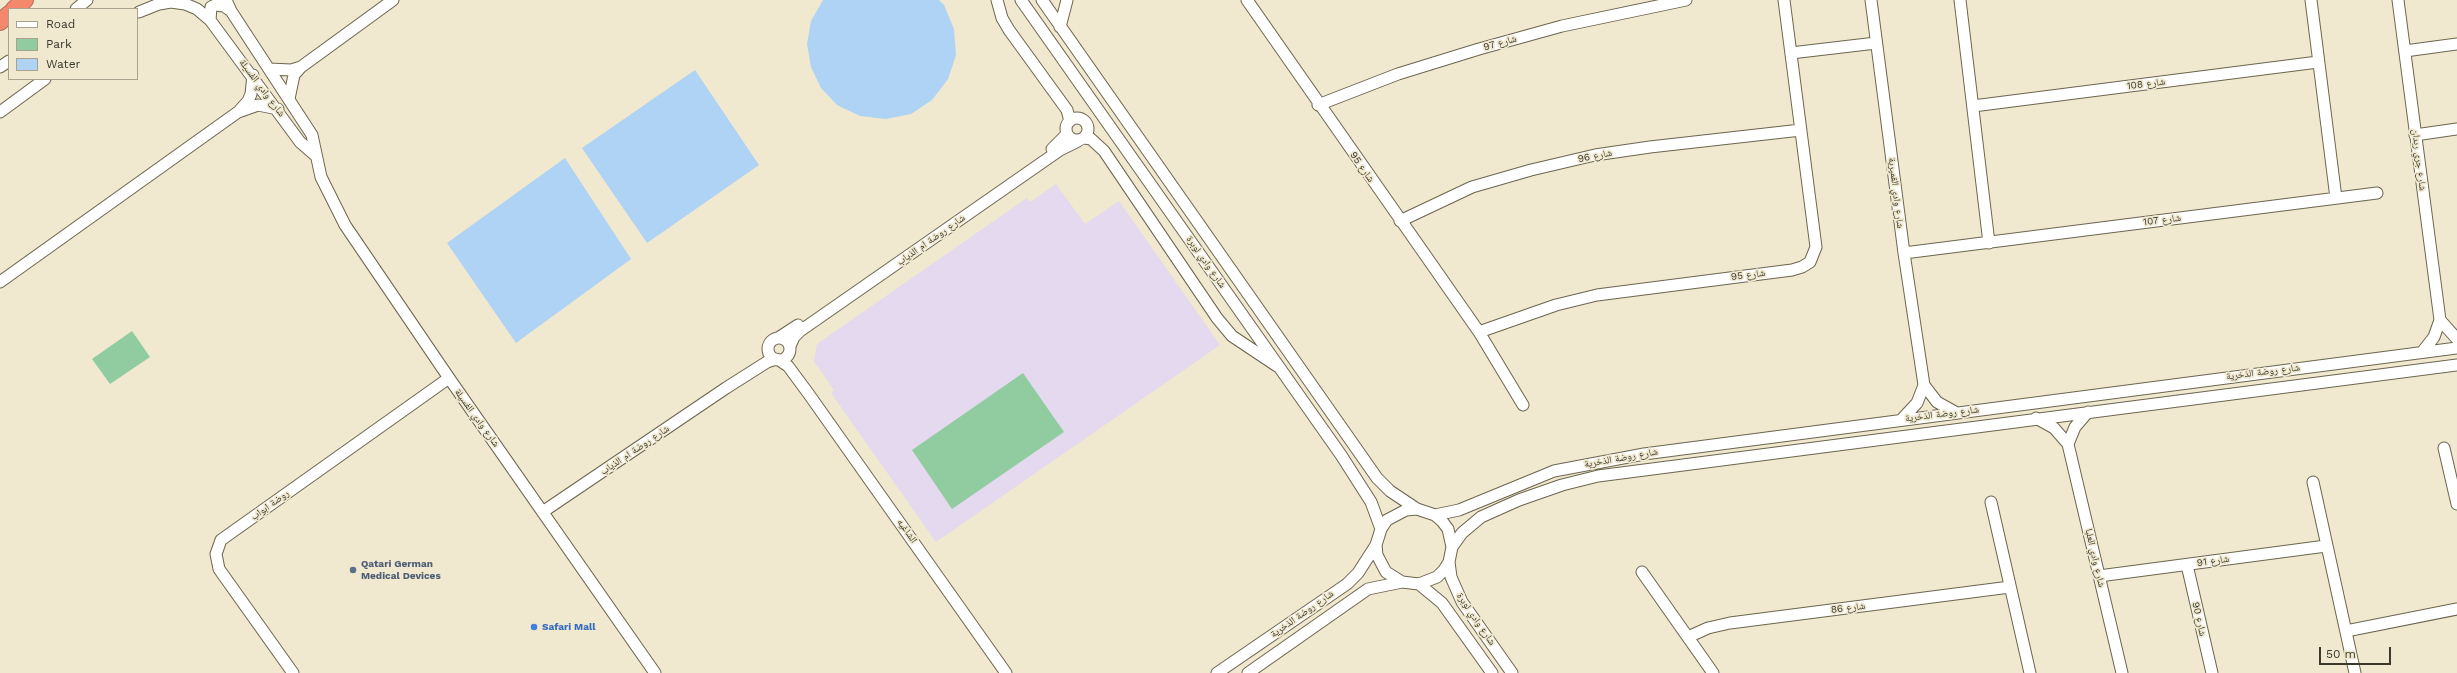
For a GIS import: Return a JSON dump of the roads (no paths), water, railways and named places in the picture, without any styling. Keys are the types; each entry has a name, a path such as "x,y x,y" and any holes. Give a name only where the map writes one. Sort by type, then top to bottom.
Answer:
{"highway":[{"path":"15,8 25,0"},
{"path":"0,22 8,15"}],"street":[{"path":"77,8 87,0"},
{"path":"138,12 155,0"},
{"name":"شارع وادي الفسيلة","path":"226,0 231,11 312,135 315,145 315,155 328,196 345,225 449,378 544,511 655,673"},
{"path":"289,99 294,75 301,67 393,0"},
{"path":"997,0 1002,18 1009,30 1067,110 1070,121 1066,129 1067,134 1073,140 1091,139 1104,151 1217,318 1232,336 1282,369"},
{"name":"شارع وادي لوبرة","path":"1021,0 1282,369 1362,487 1371,502 1381,529"},
{"name":"شارع وادي لوبرة","path":"1042,0 1377,478 1390,491 1417,509"},
{"path":"1060,27 1068,0"},
{"name":"شارع 95","path":"1247,0 1318,106 1479,332 1522,405"},
{"name":"شارع 97","path":"1318,106 1398,74 1479,49 1562,26 1686,0"},
{"name":"شارع 95","path":"1479,332 1541,309 1597,294 1802,267 1810,262 1816,247 1784,0"},
{"name":"شارع وادي القميرية","path":"1871,0 1904,253 1924,385 1937,402 1955,412"},
{"path":"1960,0 1989,243"},
{"path":"2311,0 2336,198"},
{"name":"شارع جري ربدان","path":"2398,0 2440,320 2434,337 2423,351"},
{"name":"شارع وادي الفسيلة","path":"138,12 159,4 178,3 197,9 210,20 278,109 300,142 315,155"},
{"path":"210,20 210,7 215,5 224,6 231,11"},
{"path":"1791,53 1876,43"},
{"path":"2405,51 2457,44"},
{"name":"شارع 108","path":"1973,106 2318,62"},
{"path":"269,69 291,70 301,67"},
{"path":"0,282 238,112 248,101 251,94 252,75"},
{"path":"0,112 44,80"},
{"path":"238,112 258,105 278,109"},
{"path":"1070,121 1078,118 1086,122 1089,130 1081,139"},
{"path":"2415,135 2457,129"},
{"name":"شارع 96","path":"1400,221 1472,187 1531,170 1595,155 1650,147 1800,130"},
{"name":"شارع روضة ام الذياب","path":"778,338 1050,150 1067,134"},
{"name":"شارع روضة ام الذياب","path":"790,348 794,337 800,331 1060,150 1081,139"},
{"name":"شارع 107","path":"1904,253 2377,193"},
{"path":"2440,320 2457,339"},
{"path":"778,338 784,339 790,348 785,358 777,360 770,355 768,348 772,341 778,338"},
{"name":"شارع روضة ام الذياب","path":"726,388 735,377 760,359 768,348"},
{"name":"الشاغيه","path":"790,348 793,361 807,382 806,390"},
{"name":"شارع روضة الذخرية","path":"1435,515 1459,510 1554,471 1596,462 1903,418 2423,351 2457,348"},
{"name":"شارع روضة ام الذياب","path":"544,511 726,388 767,362 777,360"},
{"name":"الشاغيه","path":"777,360 788,366 806,390 1006,673"},
{"name":"شارع روضة الذخرية","path":"1452,547 1471,524 1491,512 1562,485 1598,476 2036,418 2457,365"},
{"name":"روضة ابواب","path":"294,673 219,569 216,554 221,540 449,378"},
{"path":"1903,418 1917,403 1924,385"},
{"path":"2068,444 2076,426 2088,412"},
{"name":"شارع وادي العلبا","path":"2036,418 2054,428 2068,444 2122,673"},
{"path":"2444,448 2457,504"},
{"path":"2313,482 2355,673"},
{"path":"1990,502 2030,673"},
{"path":"1417,509 1435,515 1448,529 1452,547 1449,562 1437,577 1419,584 1402,582 1386,572 1379,559 1376,545 1381,529 1396,514 1417,509"},
{"name":"شارع روضة الذخرية","path":"1217,673 1346,584 1358,573 1376,545"},
{"name":"شارع 91","path":"2099,576 2326,546"},
{"name":"شارع وادي لوبرة","path":"1449,562 1451,577 1462,602 1512,673"},
{"name":"شارع 90","path":"2187,565 2212,673"},
{"path":"1642,572 1713,673"},
{"name":"شارع روضة الذخرية","path":"1248,673 1362,593 1382,585 1402,582"},
{"name":"شارع وادي لوبرة","path":"1419,584 1442,603 1492,673"},
{"name":"شارع 86","path":"1688,637 1730,623 2010,587"},
{"path":"2346,631 2457,609"}],"water":[{"path":"823,0 939,0 944,5 954,29 956,55 948,79 932,100 911,114 886,119 860,116 837,105 821,88 811,67 807,44 811,21"},
{"path":"695,70 759,165 647,243 582,148"},
{"path":"565,158 631,259 516,343 447,243"}],"place":[{"name":"Qatari German Medical Devices","path":"353,570"},
{"name":"Safari Mall","path":"534,627"}]}
